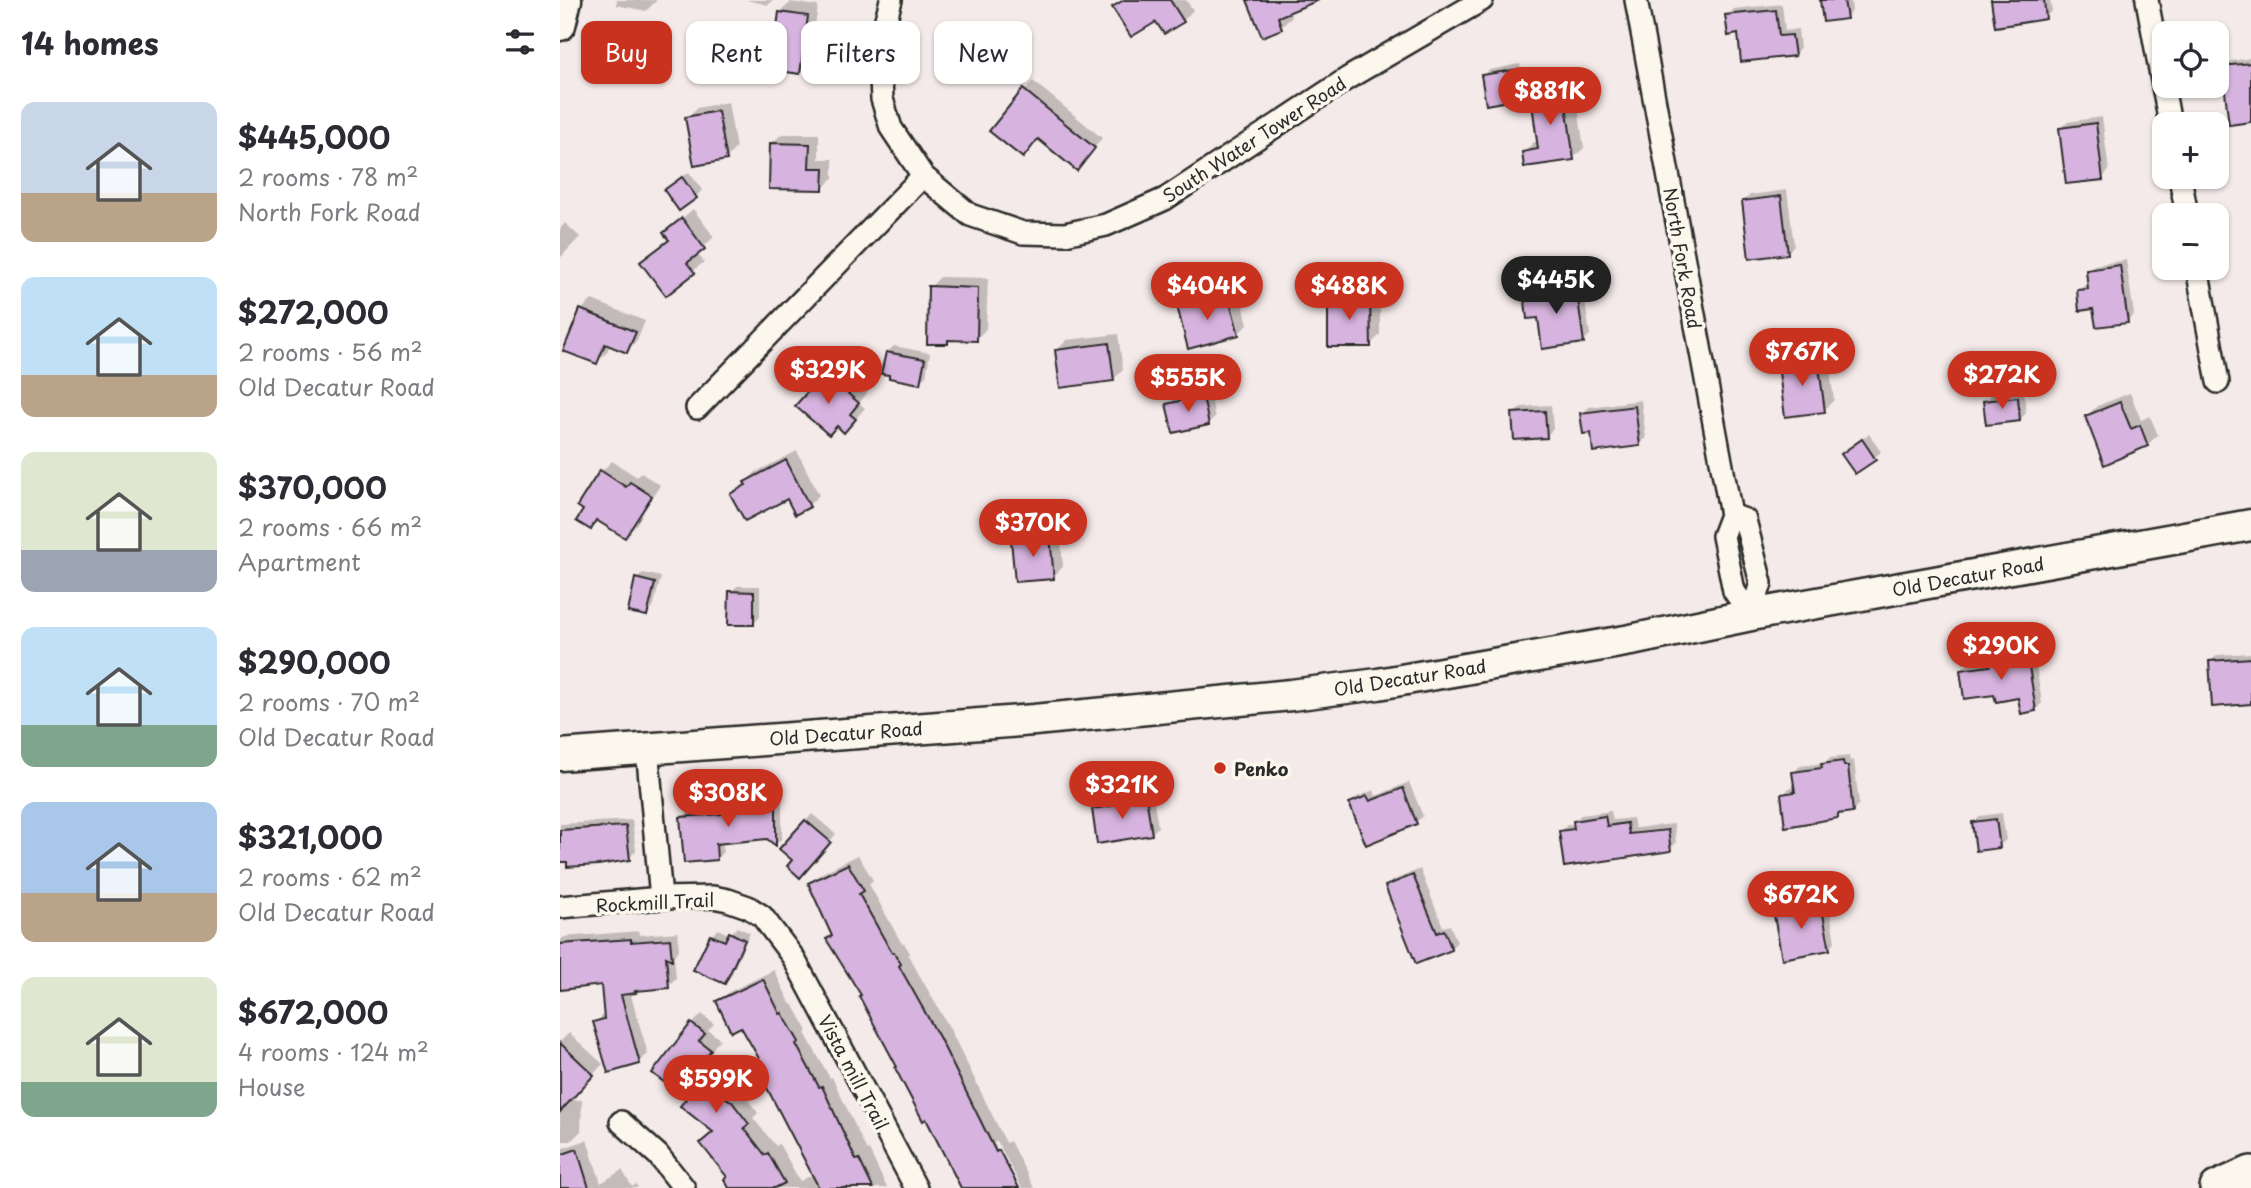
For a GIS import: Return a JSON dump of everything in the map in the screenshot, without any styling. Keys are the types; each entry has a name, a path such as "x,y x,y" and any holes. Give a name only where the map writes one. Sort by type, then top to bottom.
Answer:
{"main road":[{"path":"2217,1188 2251,1173"}],"street":[{"path":"560,25 566,0"},
{"name":"South Water Tower Road","path":"891,0 880,58 882,99 891,128 923,176 970,215 1023,233 1065,234 1107,225 1166,199 1348,78 1482,0"},
{"name":"North Fork Road","path":"1636,0 1731,515 1723,536 1734,591 1751,615"},
{"path":"2147,0 2168,112"},
{"path":"697,408 923,176"},
{"path":"2199,280 2218,382"},
{"name":"Old Decatur Road","path":"560,755 1034,720 1378,684 2251,525"},
{"path":"648,748 661,898"},
{"name":"Rockmill Trail","path":"560,907 661,898 713,897 748,907"},
{"name":"Vista mill Trail","path":"748,907 762,916 793,957 916,1188"},
{"path":"621,1122 658,1155 684,1188"}],"building":[{"path":"1124,0 1170,0 1184,22 1164,34 1156,22 1131,37 1112,7"},
{"path":"1247,0 1319,0 1278,17 1282,29 1262,37"},
{"path":"1820,0 1844,0 1847,19 1823,22"},
{"path":"1991,0 2044,0 2046,19 1995,27"},
{"path":"1776,10 1779,36 1792,35 1795,56 1741,62 1738,34 1728,36 1725,15"},
{"path":"779,12 808,16 807,21 801,21 800,74 787,72 787,21 778,21"},
{"path":"2251,63 2251,122 2229,125 2226,98 2229,98 2229,65"},
{"path":"1514,70 1519,99 1486,105 1481,75"},
{"path":"1563,83 1574,160 1524,167 1522,152 1538,149 1530,88"},
{"path":"1023,89 1095,148 1077,171 1038,139 1023,158 989,131"},
{"path":"718,111 727,160 694,166 685,117"},
{"path":"2096,123 2103,180 2066,184 2059,128"},
{"path":"770,143 810,144 809,168 824,168 823,190 769,189"},
{"path":"682,177 697,198 679,211 664,190"},
{"path":"1781,196 1788,254 1749,259 1742,201"},
{"path":"682,218 705,249 687,263 695,273 666,296 640,262 669,240 663,233"},
{"path":"2120,265 2128,323 2096,327 2093,309 2079,311 2077,290 2088,289 2086,270"},
{"path":"1576,285 1584,343 1542,349 1538,318 1527,319 1524,292"},
{"path":"928,286 978,288 977,341 948,340 948,344 927,344"},
{"path":"1197,297 1199,306 1229,298 1239,335 1188,349 1176,302"},
{"path":"1370,297 1371,347 1328,347 1328,298"},
{"path":"580,309 636,332 627,353 605,344 597,364 563,351"},
{"path":"1109,343 1114,381 1060,388 1055,350"},
{"path":"886,352 925,359 920,384 881,374"},
{"path":"1818,359 1825,412 1785,417 1778,365"},
{"path":"824,373 859,403 850,414 856,419 844,433 837,426 829,435 795,406"},
{"path":"1203,396 1209,425 1173,433 1166,404"},
{"path":"2018,397 2020,421 1986,425 1983,401"},
{"path":"2120,402 2131,429 2140,425 2148,446 2104,465 2085,416"},
{"path":"1635,406 1640,446 1593,452 1591,433 1583,434 1580,413"},
{"path":"1545,411 1547,438 1514,440 1512,413"},
{"path":"1862,439 1876,460 1855,474 1841,454"},
{"path":"786,460 810,507 795,515 787,499 745,521 730,494 746,485 744,482"},
{"path":"600,470 626,487 630,482 652,496 625,538 596,520 591,530 576,521 583,510 577,506"},
{"path":"1050,536 1054,579 1015,582 1011,540"},
{"path":"635,578 655,583 647,616 628,612"},
{"path":"729,591 754,592 754,625 728,625"},
{"path":"2019,653 2021,667 2029,666 2036,711 2021,714 2018,698 1996,702 1994,695 1964,699 1960,670 1990,666 1989,658"},
{"path":"2251,658 2251,704 2212,707 2209,661"},
{"path":"1843,761 1844,766 1848,766 1853,812 1838,814 1838,818 1785,827 1781,794 1795,792 1792,772 1822,768 1821,764"},
{"path":"1403,788 1417,824 1366,845 1349,803 1367,796 1370,801"},
{"path":"1146,796 1152,835 1097,844 1092,809 1112,806 1112,801"},
{"path":"776,799 776,846 767,839 716,844 717,860 684,863 680,817 735,813 734,803"},
{"path":"1605,816 1607,826 1627,823 1629,834 1668,830 1671,851 1564,867 1559,831 1574,829 1573,821"},
{"path":"1996,819 2000,848 1976,851 1972,822"},
{"path":"805,820 831,842 800,878 787,866 792,860 779,849"},
{"path":"626,826 630,860 567,867 567,862 560,862 560,830"},
{"path":"848,864 864,891 859,894 901,964 899,966 939,1037 996,1152 999,1150 1019,1188 961,1188 926,1119 923,1121 895,1068 897,1067 859,996 861,995 826,939 832,936 808,883"},
{"path":"1413,875 1437,933 1444,930 1452,950 1416,964 1385,886"},
{"path":"1821,904 1830,950 1782,959 1773,910"},
{"path":"729,932 745,940 725,984 693,970 710,935 725,941"},
{"path":"631,939 631,942 670,939 672,960 666,957 669,988 621,995 640,1064 608,1073 593,1022 604,1019 601,985 560,990 560,944"},
{"path":"763,979 780,1014 782,1013 799,1042 796,1044 819,1087 822,1086 856,1160 859,1159 873,1188 819,1188 766,1086 762,1089 755,1075 765,1069 741,1027 731,1032 716,1001"},
{"path":"691,1023 705,1034 699,1041 711,1050 700,1064 728,1086 721,1094 732,1102 749,1124 744,1128 765,1155 768,1153 785,1183 775,1188 729,1188 724,1179 727,1177 700,1143 713,1132 680,1106 686,1099 652,1073"},
{"path":"560,1043 594,1075 560,1112"},
{"path":"577,1149 589,1188 560,1188 560,1155"}],"place":[{"name":"Penko","path":"1220,768"}]}
